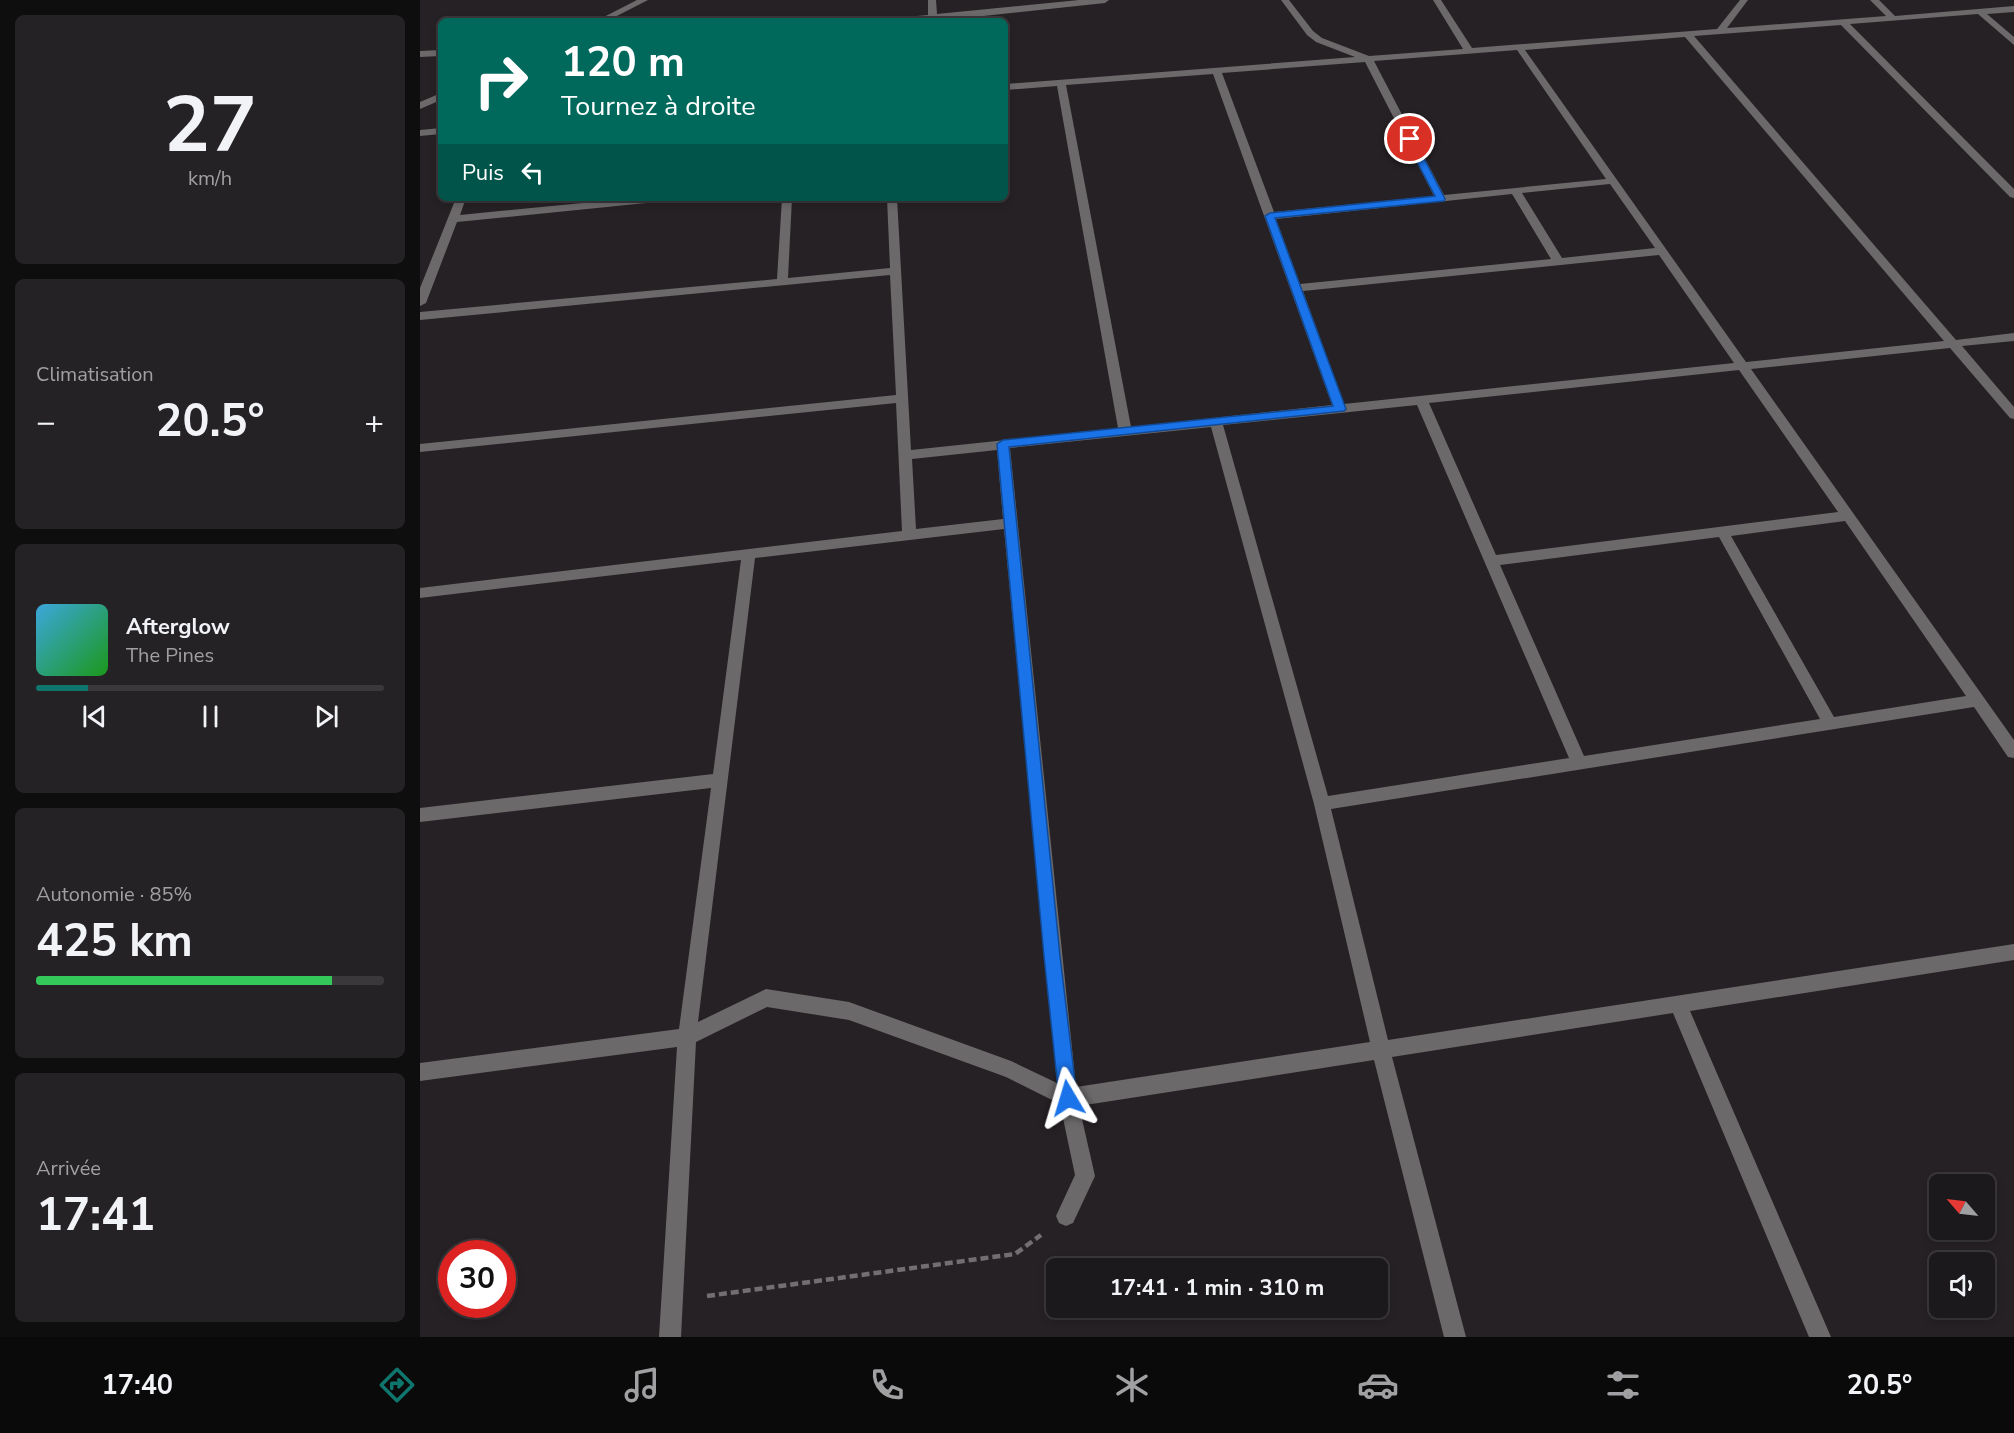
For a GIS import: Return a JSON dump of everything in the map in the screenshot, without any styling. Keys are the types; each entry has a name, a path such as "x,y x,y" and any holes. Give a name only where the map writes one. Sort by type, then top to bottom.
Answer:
{"street":[{"path":"606,18 644,0"},
{"path":"932,0 933,18"},
{"path":"950,18 1105,0"},
{"path":"1285,0 1310,33 1319,40 1368,59 1441,199"},
{"path":"1437,0 1469,51"},
{"path":"1874,0 1893,18"},
{"path":"2008,0 2014,7"},
{"path":"1720,32 1741,1"},
{"path":"1008,87 1980,12 2014,7"},
{"path":"1980,12 2014,42"},
{"path":"1843,22 2014,195"},
{"path":"1688,34 2014,415"},
{"path":"1519,47 2014,752"},
{"path":"420,54 438,53"},
{"path":"1217,71 1340,409"},
{"path":"1061,83 1125,431"},
{"path":"420,106 438,97"},
{"path":"420,132 438,131"},
{"path":"1270,216 1613,181"},
{"path":"1515,191 1558,261"},
{"path":"420,303 460,201"},
{"path":"453,219 636,201"},
{"path":"782,282 787,201"},
{"path":"891,201 909,535"},
{"path":"1296,288 1662,251"},
{"path":"420,316 895,271"},
{"path":"905,455 2014,337"},
{"path":"420,448 902,398"},
{"path":"1421,400 1579,763"},
{"path":"1216,422 1322,804 1381,1049 1455,1337"},
{"path":"1003,444 1068,1098 1085,1176 1066,1216"},
{"path":"1492,561 1848,516"},
{"path":"420,593 1011,522"},
{"path":"1722,531 1830,723"},
{"path":"670,1337 674,1301 687,1038 749,554"},
{"path":"1322,804 1978,700"},
{"path":"420,815 720,780"},
{"path":"420,1072 687,1038 766,998 849,1011 1011,1070 1068,1098 2014,952"},
{"path":"1678,1004 1820,1337"}],"path":[{"path":"674,1301 1015,1254 1066,1216"}],"route":[{"path":"1068,1098 1052,956 1003,444 1340,409 1270,216 1441,199 1410,139"}]}
